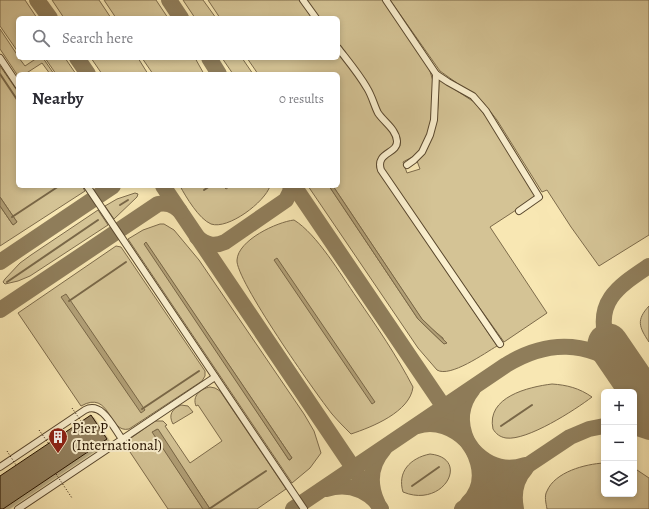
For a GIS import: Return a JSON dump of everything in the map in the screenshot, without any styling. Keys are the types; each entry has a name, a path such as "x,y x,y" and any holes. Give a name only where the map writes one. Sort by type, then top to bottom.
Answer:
{"lane":[{"path":"303,0 315,16"},
{"path":"386,0 436,74 473,96 486,111 539,197 519,211"},
{"path":"340,51 366,87 378,113 390,126 396,136 397,144 381,159 381,170 500,344"},
{"path":"0,58 16,82"},
{"path":"407,165 422,152 430,134 434,120 436,74"},
{"path":"88,188 304,509"},
{"path":"18,509 215,377"},
{"path":"0,467 91,407 97,408 103,412 122,439"}],"path":[{"path":"72,408 82,421"},
{"path":"39,430 49,444"},
{"path":"6,451 16,465"},
{"path":"56,474 72,498"}],"shaded area":[{"path":"0,0 25,0 36,16 16,16 16,49 0,26"},
{"path":"52,0 99,0 110,16 63,16"},
{"path":"104,0 156,0 167,16 115,16"},
{"path":"183,0 203,0 215,16 194,16"},
{"path":"208,0 301,0 312,16 219,16"},
{"path":"306,0 383,0 429,68 433,81 431,121 428,135 423,146 414,156 403,162 407,173 420,169 417,161 430,143 436,123 439,79 474,102 497,130 536,197 490,227 547,313 504,342 383,169 386,158 400,146 399,137 379,110 366,82 340,48 340,16 317,16"},
{"path":"390,0 649,0 649,235 599,266 547,190 542,192 497,120 482,101 440,71"},
{"path":"0,29 16,53 16,60 20,60 25,66 34,60 44,60 53,72 49,72 42,63 28,72 16,73 0,49"},
{"path":"340,55 359,80 391,130 394,139 393,145 377,160 377,168 497,346 459,368 443,372 437,370 418,348 309,188 330,188 418,319 444,344 443,338 421,318 334,188 340,188 340,72 257,72 248,60 340,60"},
{"path":"46,60 66,60 75,72 55,72"},
{"path":"92,60 139,60 147,72 101,72"},
{"path":"143,60 196,60 203,72 152,72"},
{"path":"223,60 243,60 252,72 232,72"},
{"path":"0,66 16,89 16,188 83,188 85,191 0,246 0,206 13,225 17,222 0,197"},
{"path":"181,188 269,188 254,207 236,219 218,225 211,224 202,218"},
{"path":"330,188 334,188 422,319 447,343 444,344 418,319"},
{"path":"135,193 138,194 137,197 114,219 105,206 117,199"},
{"path":"0,197 17,222 13,225 0,206"},
{"path":"98,210 108,225 30,276 5,284 3,282 20,263"},
{"path":"294,220 303,226 328,256 386,342 413,387 405,404 398,411 379,423 351,434 332,414 278,337 249,289 240,271 237,260 239,253 251,239 278,224"},
{"path":"164,224 174,230 199,260 304,414 314,431 321,453 310,468 292,483 128,239 143,230","holes":["146,243 292,458 289,460"]},
{"path":"146,242 292,458 289,460 144,244"},
{"path":"116,246 121,247 205,371 205,376 202,381 129,429 122,429 117,425 104,407 98,403 91,402 81,406 18,313"},
{"path":"277,258 375,402 372,404 274,260"},
{"path":"66,294 145,410 141,413 61,297"},
{"path":"649,306 649,342 640,324 642,315"},
{"path":"552,384 573,388 592,397 550,424 526,435 515,438 506,438 495,432 493,429 493,418 496,409 502,401 521,391 542,385"},
{"path":"210,387 220,391 286,489 257,509 210,509 157,429 153,432 203,509 168,509 124,443 155,421 163,421 167,425 165,426 190,463 222,441 198,405 196,406 195,402 196,396 200,391"},
{"path":"181,405 188,406 193,412 173,424 171,415 173,410"},
{"path":"158,429 210,509 203,509 152,432"},
{"path":"430,454 442,457 449,464 450,472 447,481 440,489 430,494 418,495 403,492 402,478 407,467 416,459"},
{"path":"601,463 601,497 637,497 637,470 649,478 649,509 547,509 546,493 551,484 571,470"}],"building":[{"name":"Pier P (International)","path":"91,415 107,439 3,509 0,509 0,476"}],"waterway":[{"path":"0,74 16,98"},
{"path":"12,217 56,188"},
{"path":"120,205 128,200"},
{"path":"7,282 98,220"},
{"path":"69,301 126,262"},
{"path":"142,409 199,371"},
{"path":"501,426 532,405"},
{"path":"412,486 439,467"},
{"path":"209,509 266,471"}],"taxiway":[{"path":"37,0 49,16"},
{"path":"169,0 180,16"},
{"path":"78,60 87,72"},
{"path":"210,60 218,72"},
{"path":"0,262 110,188"},
{"path":"164,188 381,509"},
{"path":"197,237 204,242 214,245 225,242 286,200 291,188"},
{"path":"295,188 513,509"},
{"path":"0,310 158,204 170,204 180,211"},
{"path":"608,344 604,329 606,306 619,288 649,266"},
{"path":"293,509 506,365 521,357 536,351 551,348 581,348 611,359 626,369"},
{"path":"417,426 424,424 444,426 456,432 467,441 464,434 462,414 465,401 473,389"},
{"path":"462,509 570,437 589,429 601,427"},
{"path":"637,428 649,432"},
{"path":"326,489 333,487 353,488 366,493 377,502 374,495 372,475 379,455 384,449"},
{"path":"468,503 476,491 480,478 478,464 473,450 479,456 497,466 511,468 525,465"},
{"path":"516,509 516,487 526,468"},
{"path":"470,505 489,503 508,509"}],"runway":[{"path":"608,344 649,404"}],"place":[{"name":"Pier P (International)","path":"58,454"}]}
